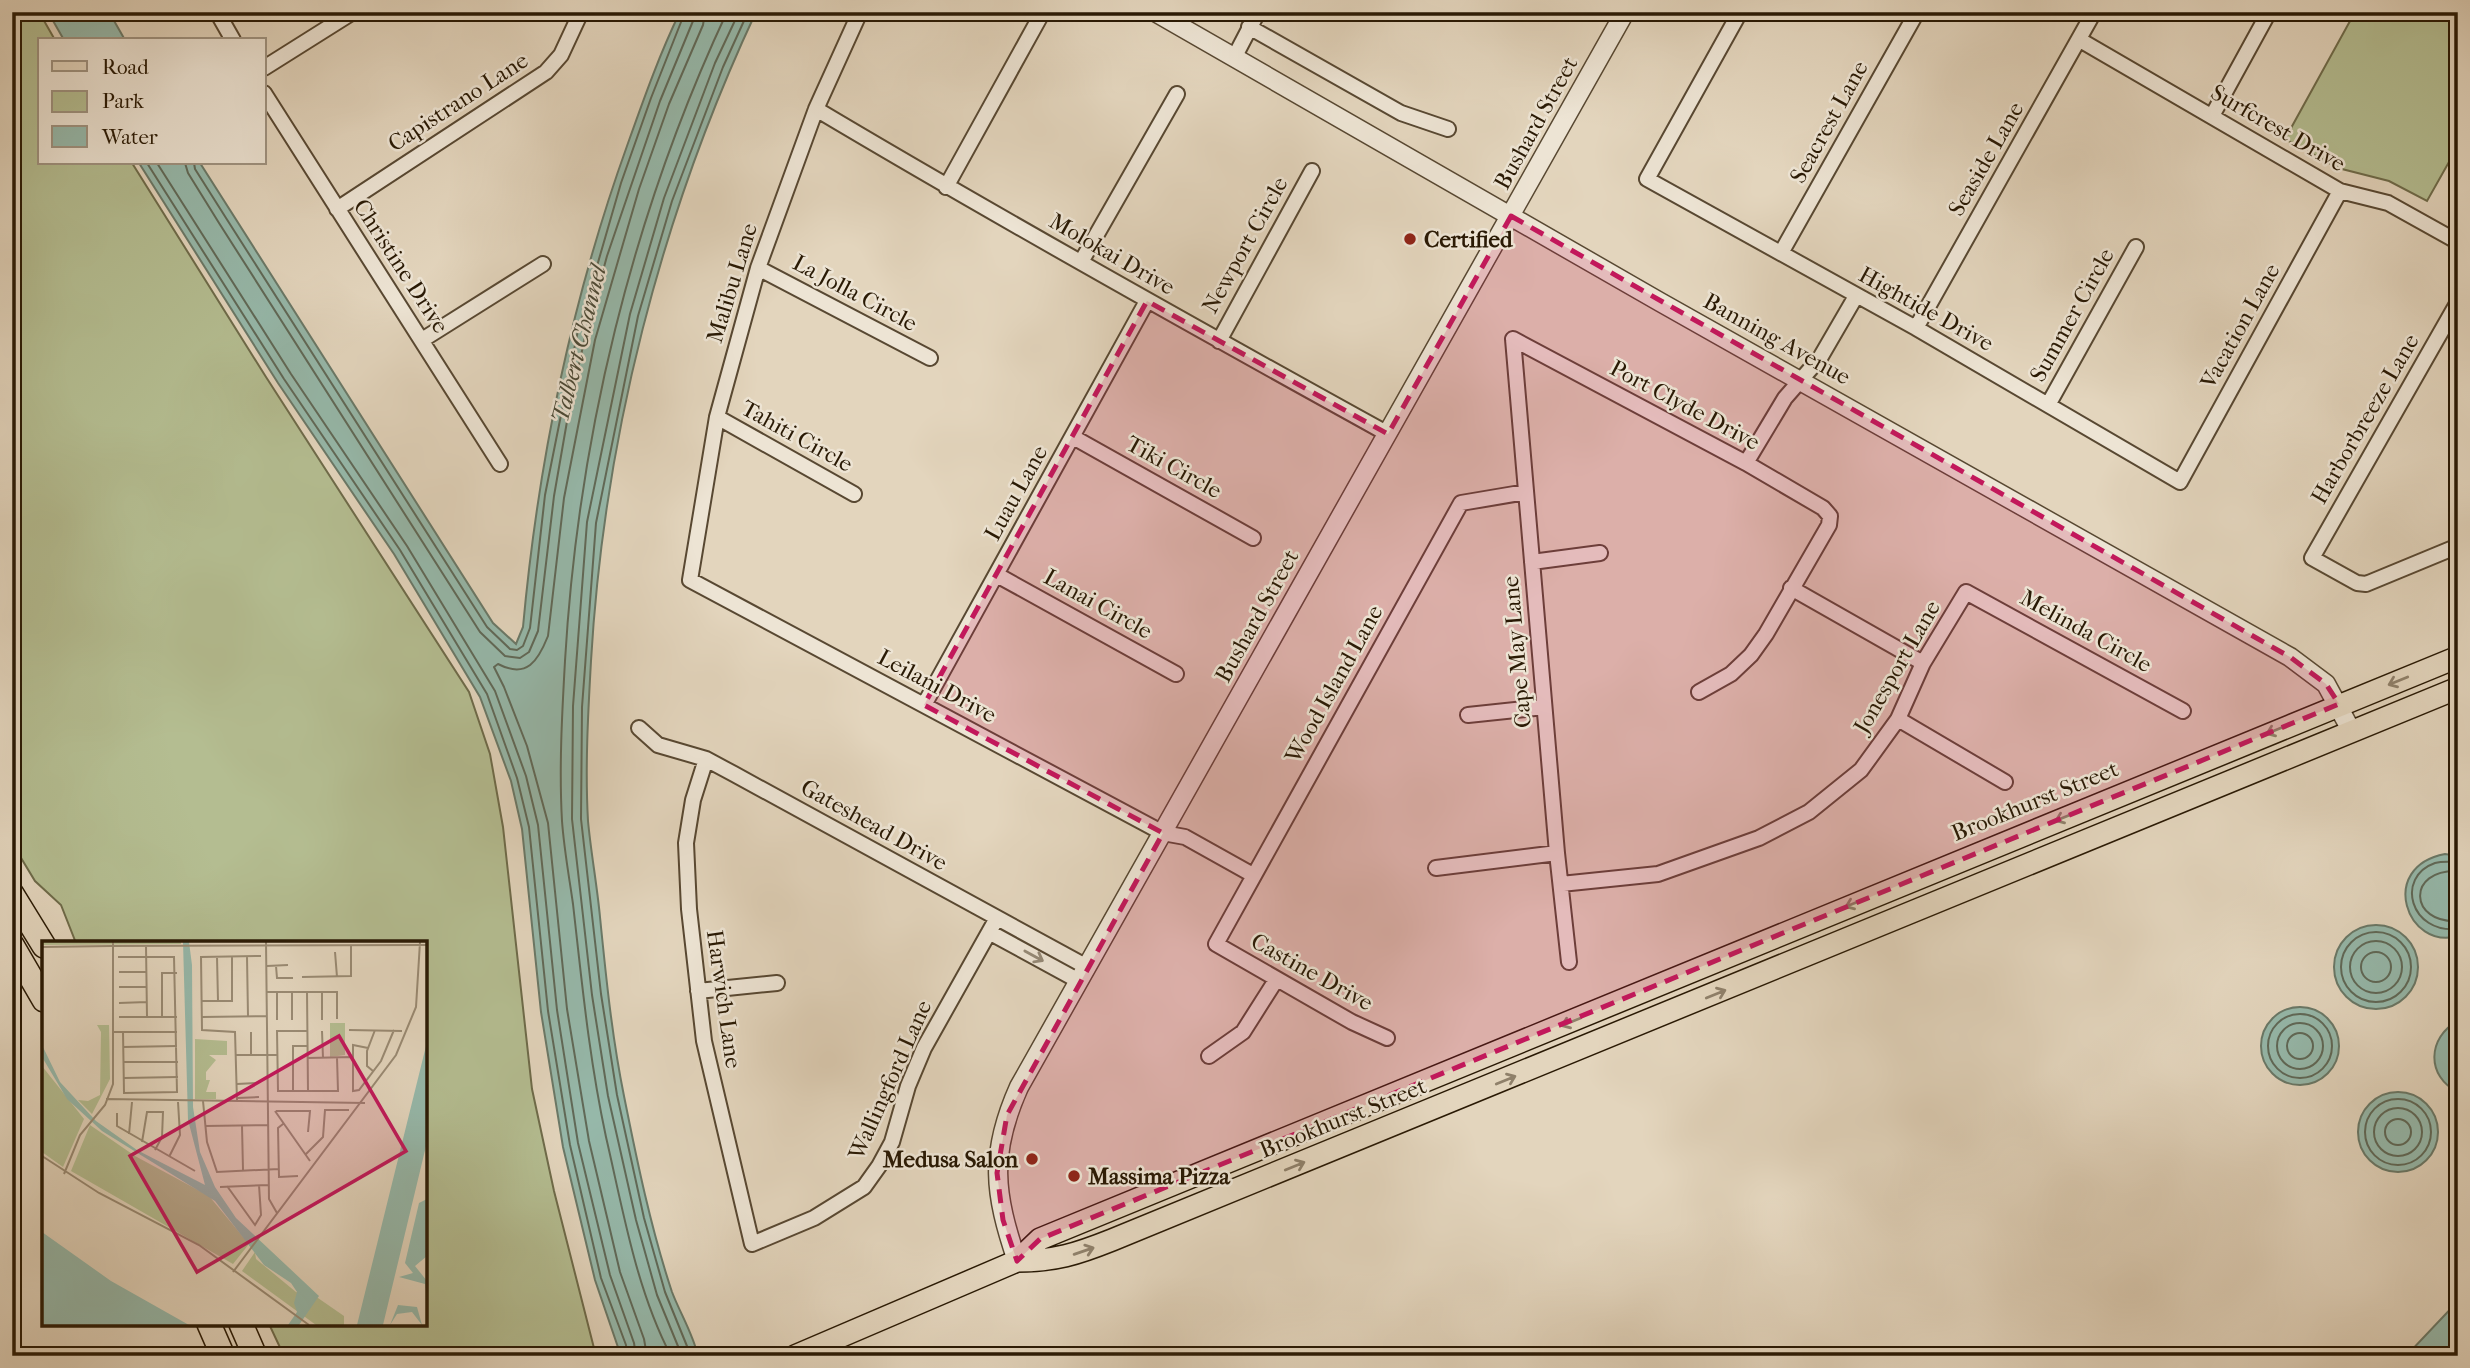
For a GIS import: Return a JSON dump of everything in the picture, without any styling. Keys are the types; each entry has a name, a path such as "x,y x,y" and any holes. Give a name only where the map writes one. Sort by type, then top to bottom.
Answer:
{"highway":[{"path":"12,894 42,943"},
{"path":"12,946 42,997"},
{"path":"210,1326 223,1356"},
{"path":"242,1326 255,1356"}],"main road":[{"name":"Brookhurst Street","path":"795,1356 1017,1261 1040,1239 2458,657"},
{"path":"2451,691 2458,673"},
{"name":"Brookhurst Street","path":"1017,1261 1061,1258 1112,1241 2451,691"},
{"path":"1634,996 1645,1023"}],"street":[{"path":"217,12 232,38"},
{"path":"266,67 353,12"},
{"name":"Capistrano Lane","path":"337,208 546,72 561,55 582,12"},
{"name":"Malibu Lane","path":"690,580 717,417 758,268 816,109 860,12"},
{"name":"Banning Avenue","path":"1155,12 2290,657 2326,684 2352,732"},
{"path":"1234,58 1258,12"},
{"name":"Bushard Street","path":"1017,1261 1002,1211 998,1173 1000,1142 1018,1087 1625,12"},
{"name":"Hightide Drive","path":"1740,12 1647,179 1916,328 2180,482"},
{"name":"Seacrest Lane","path":"1781,253 1917,12"},
{"name":"Seaside Lane","path":"1916,328 2094,12"},
{"path":"2212,116 2269,12"},
{"path":"946,187 1040,17"},
{"path":"1250,27 1401,113 1448,129"},
{"name":"Surfcrest Drive","path":"2080,40 2340,191 2388,203 2458,242"},
{"path":"1081,262 1177,94"},
{"name":"Christine Drive","path":"266,96 500,464"},
{"name":"Molokai Drive","path":"816,109 946,187 1388,434"},
{"name":"Newport Circle","path":"1219,341 1312,170"},
{"name":"Vacation Lane","path":"2180,482 2340,191"},
{"name":"Summer Circle","path":"2048,405 2136,247"},
{"path":"422,340 543,264"},
{"name":"La Jolla Circle","path":"758,268 930,358"},
{"path":"1746,463 1785,398 1820,358 1856,296"},
{"name":"Luau Lane","path":"924,705 1147,301"},
{"name":"Harborbreeze Lane","path":"2458,302 2312,558 2357,583 2366,584 2458,546"},
{"name":"Port Clyde Drive","path":"1513,339 1746,463 1823,508 1830,516 1829,525 1791,588"},
{"name":"Cape May Lane","path":"1513,339 1557,853 1569,961"},
{"name":"Tahiti Circle","path":"717,417 854,494"},
{"name":"Tiki Circle","path":"1073,436 1253,538"},
{"name":"Wood Island Lane","path":"1216,944 1461,503 1526,492"},
{"path":"1532,562 1600,553"},
{"name":"Lanai Circle","path":"997,575 1176,674"},
{"name":"Leilani Drive","path":"690,580 1163,833 1185,837 1253,875"},
{"path":"1699,692 1731,674 1751,655 1766,634 1791,588 1923,663"},
{"name":"Jonesport Lane","path":"1561,884 1658,874 1759,838 1809,812 1861,770 1898,719 1923,663 1966,592"},
{"name":"Melinda Circle","path":"1966,592 2183,710"},
{"path":"1468,715 1544,707"},
{"path":"1898,719 2005,782"},
{"name":"Gateshead Drive","path":"639,728 658,745 706,760 997,918 1083,974"},
{"name":"Harwich Lane","path":"706,760 693,800 686,843 689,909 705,1041 752,1244"},
{"path":"1436,868 1557,853"},
{"name":"Wallingford Lane","path":"752,1244 814,1218 864,1187 892,1142 908,1086 924,1048 997,918"},
{"path":"989,932 1083,974"},
{"name":"Castine Drive","path":"1216,944 1352,1022 1387,1038"},
{"path":"1209,1056 1243,1032 1276,980"},
{"path":"698,991 777,983"}],"highlighted area":[{"path":"1511,216 2290,657 2326,684 2339,704 1040,1239 1017,1261 1003,1220 997,1173 1007,1115 1163,833 924,705 1147,301 1388,434"}],"green space":[{"path":"12,12 39,12 54,38 38,38 38,164 133,164 469,692 490,754 503,827 532,1089 554,1191 596,1356 284,1356 270,1326 427,1326 427,941 75,941 61,905 35,881 12,843"},
{"path":"2355,12 2458,12 2458,146 2427,201 2389,181 2338,168 2285,139"}],"water":[{"path":"48,12 109,12 124,38 63,38"},
{"name":"Talbert Channel","path":"680,12 756,12 722,89 692,168 665,247 643,329 609,494 598,577 587,741 588,821 616,1052 639,1170 657,1244 672,1292 698,1356 621,1356 595,1280 563,1147 541,1012 522,829 511,781 480,697 394,554 278,383 140,164 201,164 493,623 516,644 523,627 529,565 548,443 573,323 607,205 658,61"},
{"path":"2445,854 2458,856 2458,936 2440,937 2425,931 2414,920 2407,905 2406,890 2411,874 2424,862"},
{"path":"2376,925 2399,932 2411,944 2418,967 2411,990 2399,1002 2376,1009 2353,1002 2341,990 2334,967 2341,944 2353,932"},
{"path":"2300,1007 2315,1010 2328,1018 2336,1031 2339,1046 2336,1061 2328,1074 2315,1082 2300,1085 2285,1082 2272,1074 2264,1061 2261,1046 2264,1031 2272,1018 2285,1010"},
{"path":"2458,1021 2458,1092 2440,1077 2434,1057 2440,1037"},
{"path":"2398,1092 2413,1095 2426,1104 2435,1117 2438,1132 2435,1147 2426,1160 2413,1169 2398,1172 2383,1169 2370,1160 2361,1147 2358,1132 2361,1117 2370,1104 2383,1095"},
{"path":"2458,1301 2458,1356 2406,1356"}],"place":[{"name":"Certified","path":"1410,239"},
{"name":"Medusa Salon","path":"1032,1159"},
{"name":"Massima Pizza","path":"1074,1176"}]}
